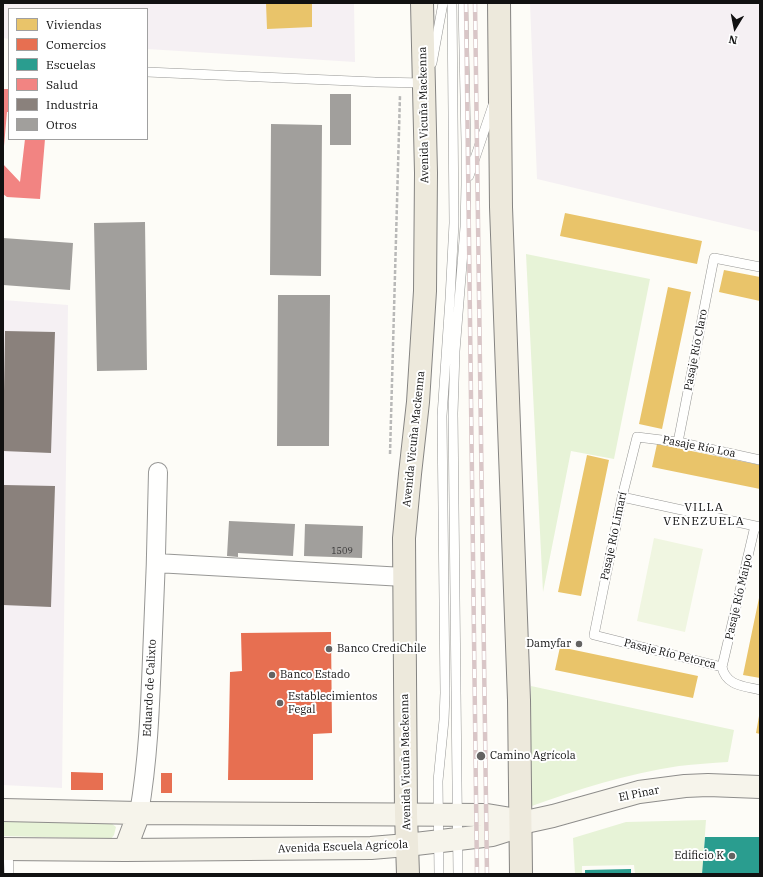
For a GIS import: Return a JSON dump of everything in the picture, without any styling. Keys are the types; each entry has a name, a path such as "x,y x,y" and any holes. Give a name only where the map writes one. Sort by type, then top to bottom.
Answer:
{"main road":[{"name":"Avenida Vicuña Mackenna","path":"408,874 406,814 404,538 423,338 426,225 422,3"},
{"path":"499,3 501,207 519,700 521,874"},
{"name":"El Pinar","path":"521,823 640,792 708,785 760,787"},
{"path":"3,810 356,815 447,814 497,816 521,823"},
{"path":"126,850 139,812"},
{"name":"Avenida Escuela Agrícola","path":"6,849 126,850 371,848 407,846 500,833 521,823"}],"street":[{"name":"Eduardo de Calixto","path":"139,812 144,784 148,737 156,563 158,472"},
{"path":"156,563 404,577"}],"lane":[{"path":"425,109 443,3"},
{"path":"452,3 454,223 442,416 445,693 444,720 439,765 447,814 448,841 458,874"},
{"path":"439,874 448,841 447,814 457,772 453,419 455,351 465,227 466,144 463,3"},
{"path":"148,72 424,83"},
{"path":"466,185 500,86"},
{"name":"Pasaje Río Claro","path":"678,442 714,258 760,267"},
{"name":"Pasaje Río Loa","path":"637,437 678,442 760,460"},
{"name":"Pasaje Río Limarí","path":"594,635 622,497 637,437"},
{"path":"622,497 758,527"},
{"name":"Pasaje Río Maipo","path":"722,667 758,527"},
{"name":"Pasaje Río Petorca","path":"594,635 722,667 724,673 731,682 760,690"},
{"path":"6,849 9,874"}],"shaded area":[{"path":"3,3 354,3 355,62 148,49 148,8 8,8 8,39 3,38"},
{"path":"530,3 760,3 760,232 537,179"},
{"path":"3,300 68,305 62,788 3,785"}],"green space":[{"path":"526,254 650,279 614,459 571,451 543,592"},
{"path":"654,538 703,549 685,632 637,621"},
{"path":"531,686 734,730 728,762 679,766 641,773 584,788 529,807"},
{"path":"706,820 702,874 635,874 634,865 582,866 582,874 575,874 573,838 626,822"},
{"path":"3,821 111,823 116,827 114,835 111,839 3,836"}],"building: Viviendas":[{"path":"266,3 312,3 312,27 267,29"},
{"path":"565,213 702,241 697,264 560,236"},
{"path":"724,270 760,277 760,301 719,292"},
{"path":"668,287 691,292 662,429 639,424"},
{"path":"657,444 760,465 760,489 652,467"},
{"path":"587,455 609,460 581,596 558,592"},
{"path":"760,598 760,678 743,675"},
{"path":"560,647 698,676 693,698 555,670"},
{"path":"760,716 760,734 756,733"}],"building: Comercios":[{"name":"Establecimientos Fegal","path":"331,632 332,733 313,734 313,780 228,780 230,672 242,671 241,633"},
{"path":"71,772 103,773 103,790 71,790"},
{"path":"161,773 172,773 172,793 161,793"}],"building: Escuelas":[{"name":"Edificio K","path":"705,837 760,837 760,874 702,874"},
{"path":"631,869 631,874 585,874 585,870"}],"building: Salud":[{"path":"3,89 8,89 8,112 3,146"},
{"path":"25,140 45,140 40,199 7,197 3,194 3,164 20,182"}],"building: Industria":[{"path":"5,331 55,332 51,453 3,451"},
{"path":"4,485 55,486 51,607 3,605"}],"building: Otros":[{"path":"330,94 351,94 351,145 330,145"},
{"path":"271,124 322,125 321,276 270,275"},
{"path":"145,222 147,370 97,371 94,223"},
{"path":"3,238 73,243 70,290 3,285"},
{"path":"278,295 330,295 329,446 277,446"},
{"path":"229,521 295,524 293,556 238,553 238,557 227,556"},
{"path":"305,524 363,526 362,558 304,556"}],"railway":[{"path":"466,3 477,874"},
{"path":"475,3 487,874"}],"place":[{"name":"Damyfar","path":"579,644"},
{"name":"Banco CrediChile","path":"329,649"},
{"name":"Banco Estado","path":"272,675"},
{"name":"Establecimientos Fegal","path":"280,703"},
{"name":"Camino Agrícola","path":"481,756"},
{"name":"Edificio K","path":"732,856"}],"district":[{"name":"VILLA VENEZUELA","path":"704,515"}]}
